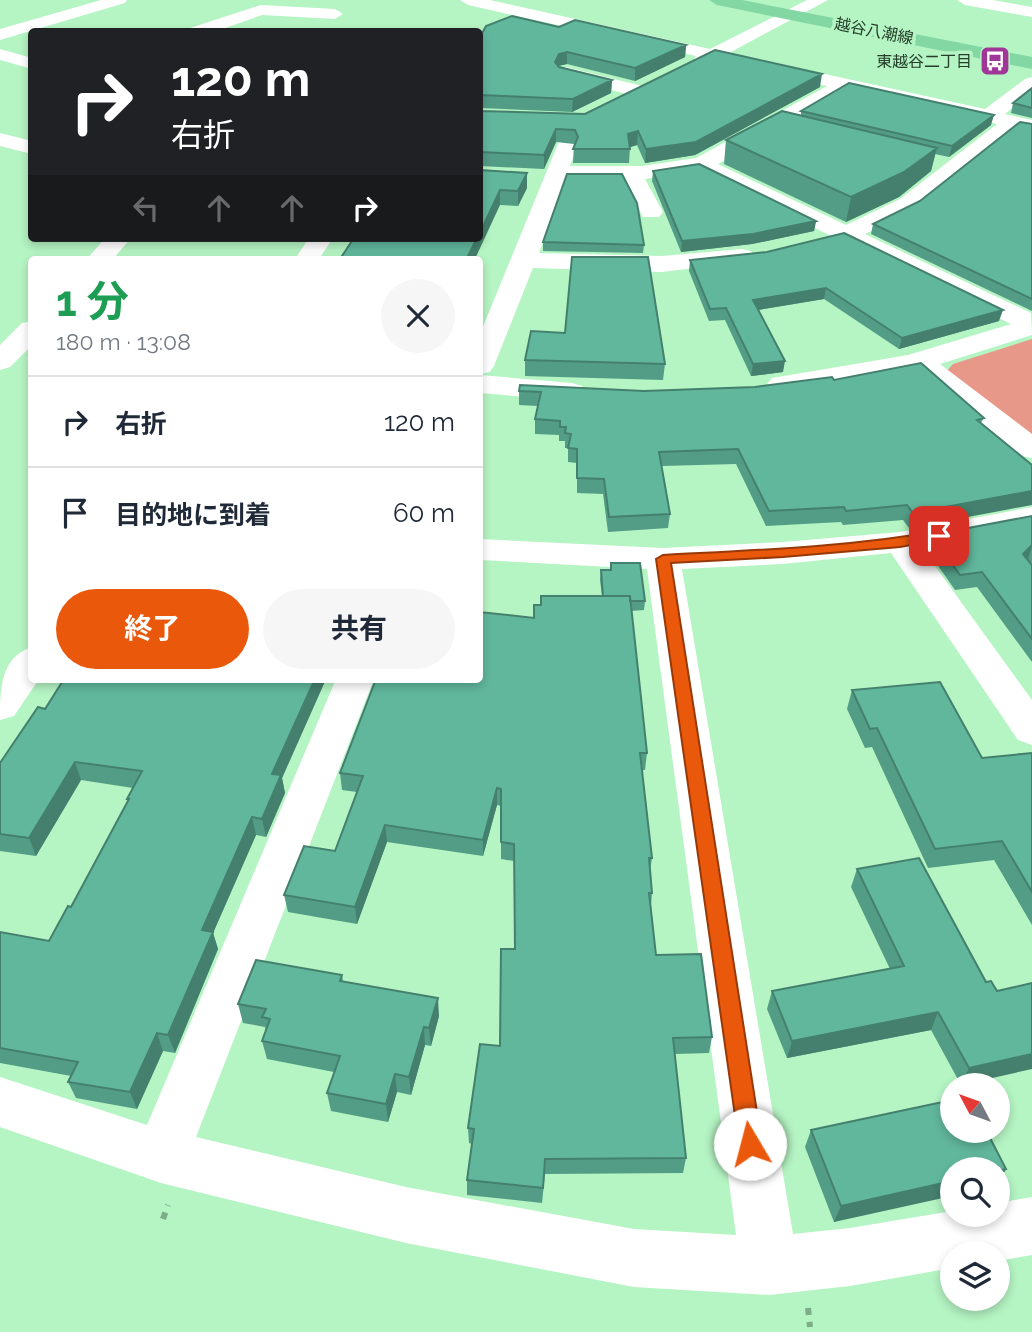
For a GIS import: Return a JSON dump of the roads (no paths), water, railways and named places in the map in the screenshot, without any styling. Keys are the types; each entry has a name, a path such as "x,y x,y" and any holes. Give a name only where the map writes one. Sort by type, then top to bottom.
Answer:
{"main road":[{"name":"越谷八潮線","path":"717,0 1032,63"}],"street":[{"path":"0,35 119,0"},
{"path":"322,28 349,0"},
{"path":"688,66 820,0"},
{"path":"965,0 1032,12"},
{"path":"479,5 1023,124"},
{"path":"208,28 261,10 335,14"},
{"path":"229,21 259,23 254,28"},
{"path":"0,54 28,63"},
{"path":"566,73 645,88 616,103"},
{"path":"545,177 631,173 701,164 844,83"},
{"path":"989,116 1032,83"},
{"path":"483,359 524,260 545,177 574,119"},
{"path":"774,124 800,131"},
{"path":"813,243 845,234 908,204 954,168 1023,124"},
{"path":"0,139 28,147"},
{"path":"929,162 954,168"},
{"path":"701,164 1032,325"},
{"path":"631,173 651,212"},
{"path":"102,256 115,242"},
{"path":"524,260 662,264 770,252"},
{"path":"754,387 818,380 918,362 990,342 1032,325"},
{"path":"0,361 21,337"},
{"path":"918,362 1032,449"},
{"path":"483,384 604,393"},
{"path":"483,549 663,559 783,553 900,542 1032,517"},
{"path":"900,542 1032,730"},
{"path":"663,559 769,1266"},
{"path":"0,706 28,666"},
{"path":"161,1156 353,683"},
{"path":"0,1102 161,1156 406,1215 635,1258 769,1266 850,1257 1032,1226"}],"place":[{"name":"東越谷二丁目","path":"995,61"}]}
